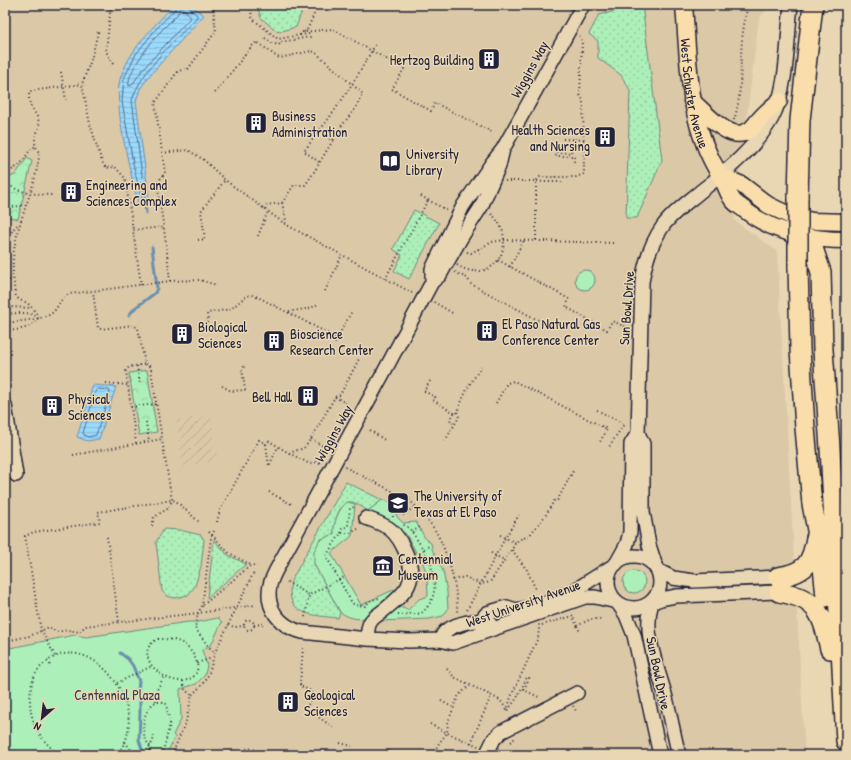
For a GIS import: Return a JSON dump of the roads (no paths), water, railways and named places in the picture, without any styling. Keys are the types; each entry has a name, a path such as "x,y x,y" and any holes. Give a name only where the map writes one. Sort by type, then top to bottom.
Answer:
{"highway":[{"path":"812,5 800,120 798,198 800,349 812,504 822,556 830,631 830,649 840,755"},
{"path":"792,233 804,241 814,251 821,272 823,350 830,448 846,741"},
{"path":"817,532 814,550 810,560 804,568 789,575 778,584 793,594 805,598 814,607 824,623 830,649"}],"main road":[{"name":"West Schuster Avenue","path":"684,5 692,101 701,137 710,158 732,199 742,208 763,222 792,233 813,238 846,240"},
{"path":"692,101 723,128 731,133 741,134 748,132 779,101"},
{"path":"721,176 742,185 768,205 793,216 813,221 846,222"}],"street":[{"name":"Wiggins Way","path":"270,603 270,584 282,559 432,282 440,275 461,238 481,208 499,166 503,149 583,5"},
{"name":"Sun Bowl Drive","path":"616,564 627,544 630,532 631,444 638,433 642,282 647,258 654,240 670,218 686,203 721,176 761,134 773,116 779,101 784,74 791,5"},
{"path":"5,405 16,475"},
{"path":"638,433 643,444 642,512 649,545 660,577 660,589 652,602"},
{"path":"366,518 392,529 402,543 410,562 412,576 409,585 397,599 371,621 368,628 368,639"},
{"path":"636,556 647,559 658,570 673,578 690,581 778,584 676,596 661,599 645,606 633,608 622,606 616,602 610,592 608,581 612,569 616,564 624,558 636,556"},
{"name":"West University Avenue","path":"440,640 448,629 468,618 487,614 507,607 516,610 534,607 563,596 616,564"},
{"name":"West University Avenue","path":"270,603 272,610 280,620 295,630 368,639 409,641 440,640 453,643 585,598 595,597 616,602"},
{"name":"Sun Bowl Drive","path":"616,602 626,615 634,635 660,755"},
{"name":"Sun Bowl Drive","path":"652,602 649,617 649,636 679,755"},
{"path":"468,618 474,636"},
{"path":"487,752 494,739 501,732 577,693"}],"water":[{"path":"174,5 191,5 204,15 150,75 140,89 136,101 150,206 139,206 120,121 119,88 121,76 125,66 137,47 151,29"},
{"path":"93,385 116,387 99,439 87,441 77,437"}],"waterway":[{"path":"145,203 146,213"},
{"path":"129,315 135,308 155,293 157,288 152,247"},
{"path":"120,653 128,659 133,666 139,681 139,740 144,755"}],"place":[{"name":"Hertzog Building","path":"489,59"},
{"name":"Business Administration","path":"256,123"},
{"name":"Health Sciences and Nursing","path":"605,137"},
{"name":"University Library","path":"390,161"},
{"name":"Engineering and Sciences Complex","path":"71,192"},
{"name":"El Paso Natural Gas Conference Center","path":"487,331"},
{"name":"Biological Sciences","path":"182,334"},
{"name":"Bioscience Research Center","path":"274,341"},
{"name":"Bell Hall","path":"308,396"},
{"name":"Physical Sciences","path":"52,406"},
{"name":"The University of Texas at El Paso","path":"398,503"},
{"name":"Centennial Museum","path":"383,566"},
{"name":"Geological Sciences","path":"288,702"}],"park label":[{"name":"Centennial Plaza","path":"117,694"}]}
